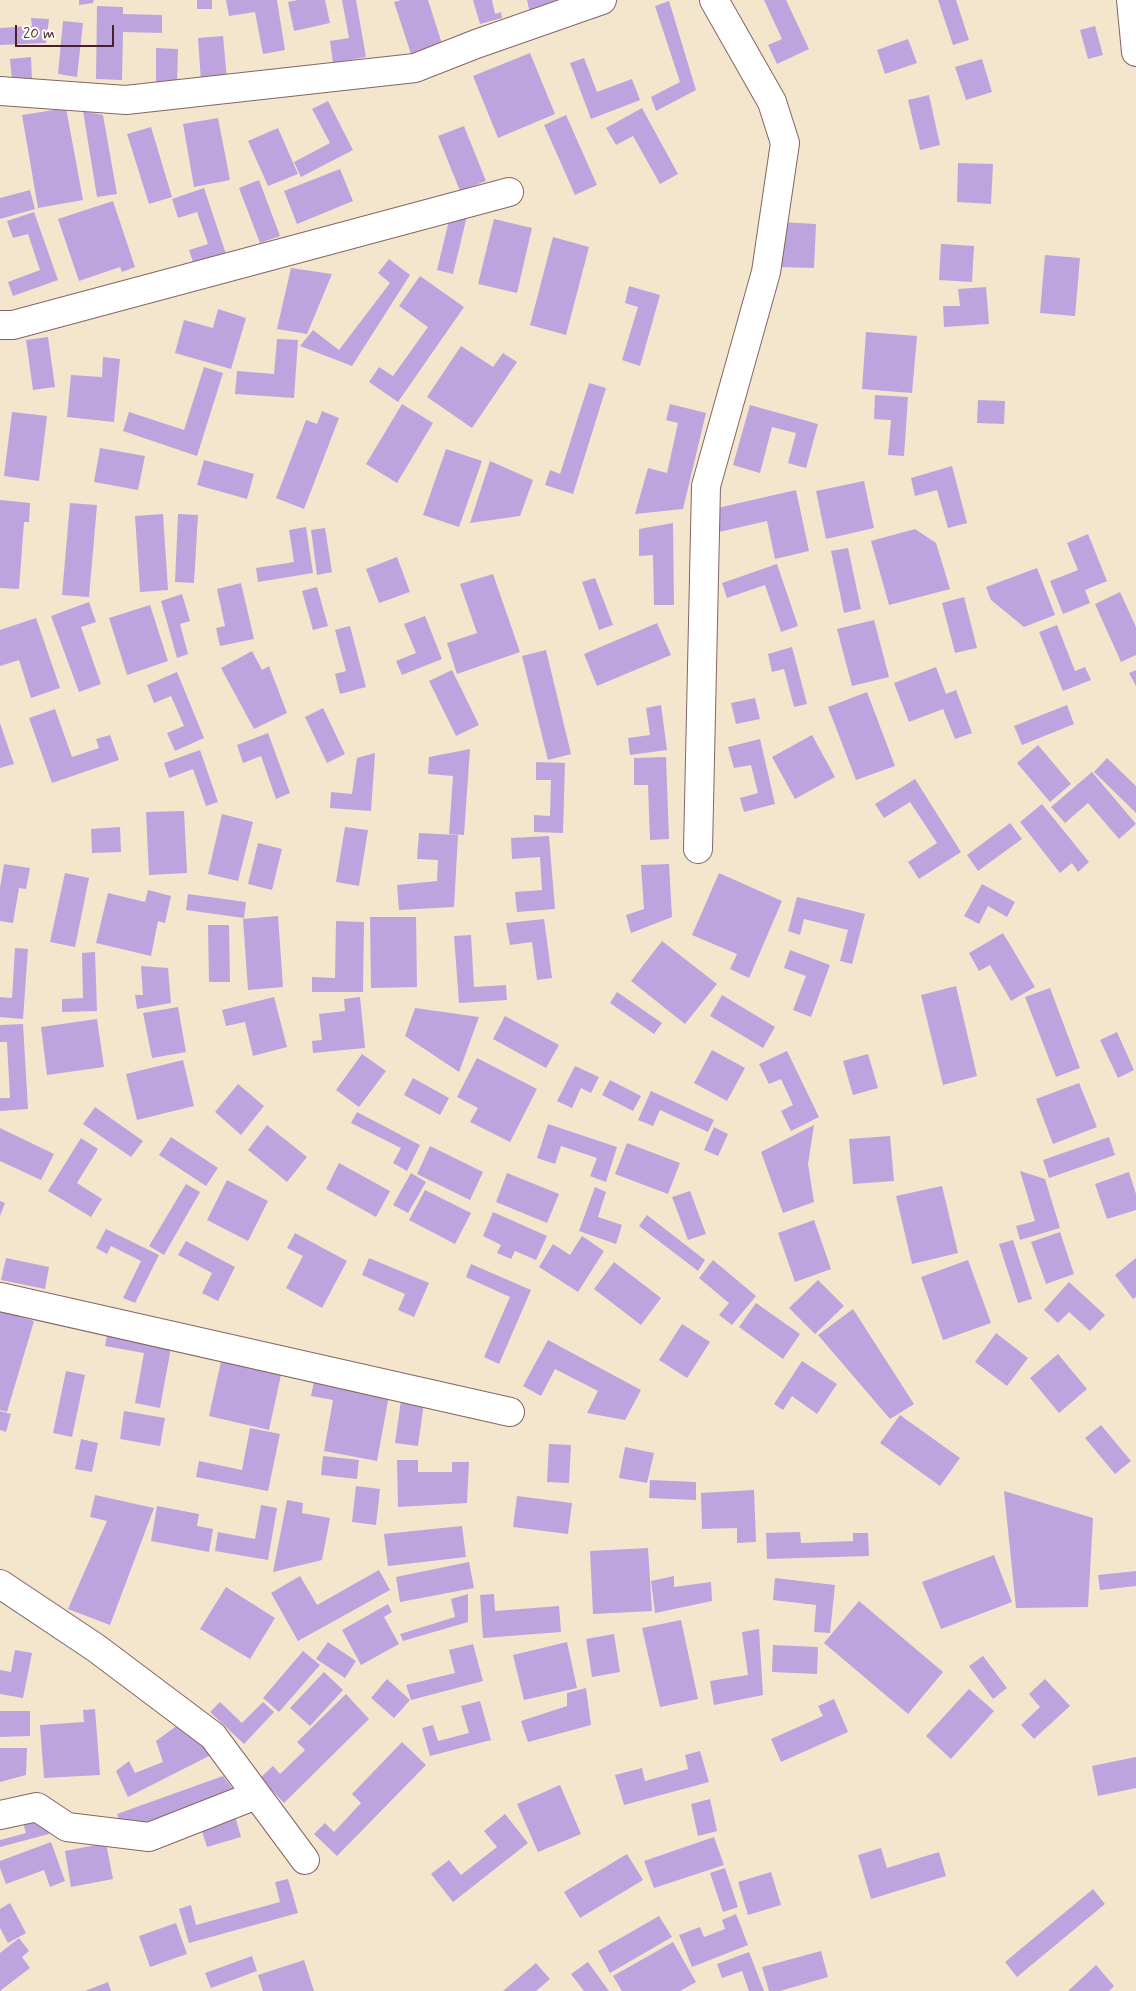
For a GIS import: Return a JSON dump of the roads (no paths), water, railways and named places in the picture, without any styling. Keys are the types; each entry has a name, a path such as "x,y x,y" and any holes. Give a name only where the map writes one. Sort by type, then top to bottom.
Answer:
{"street":[{"path":"0,91 126,100 415,68 476,44 602,0"},
{"path":"698,849 706,486 766,272 785,143 772,102 714,0"},
{"path":"1131,0 1136,52"},
{"path":"0,325 12,325 509,192"},
{"path":"0,1297 510,1412"},
{"path":"0,1584 96,1648 213,1736 305,1860"},
{"path":"0,1815 37,1806 67,1827 149,1837 256,1795"}]}
